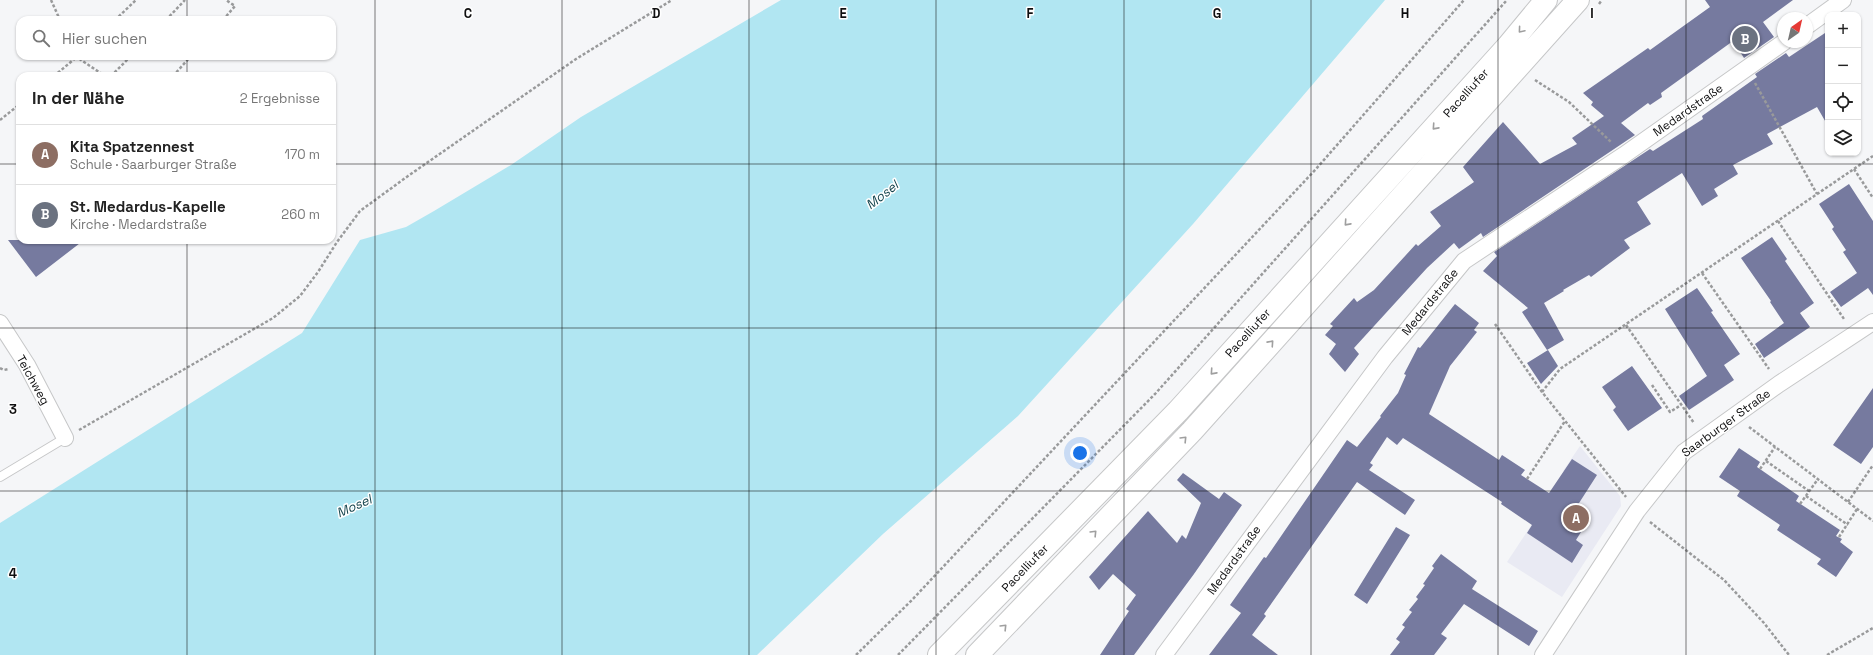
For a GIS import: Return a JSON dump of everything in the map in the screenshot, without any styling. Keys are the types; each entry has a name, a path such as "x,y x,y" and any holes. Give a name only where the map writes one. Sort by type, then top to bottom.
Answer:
{"main road":[{"name":"Pacelliufer","path":"939,655 1178,411 1508,46 1546,0"},
{"name":"Pacelliufer","path":"977,655 1192,431 1520,67 1578,0"}],"street":[{"path":"1813,22 1843,0"},
{"name":"Medardstraße","path":"1164,655 1385,357 1464,260 1624,155 1777,47"},
{"name":"Saarburger Straße","path":"1543,655 1637,512 1684,452 1779,384 1873,322"},
{"name":"Teichweg","path":"0,323 27,365 65,438"}],"lane":[{"path":"0,477 65,438"}],"path":[{"path":"51,0 58,16"},
{"path":"119,16 136,0"},
{"path":"170,16 186,0"},
{"path":"226,0 235,6 226,16"},
{"path":"65,438 273,318 300,296 360,211 576,59 672,0"},
{"path":"856,655 912,600 1316,169 1464,0"},
{"path":"898,655 1155,394 1507,0"},
{"path":"59,72 73,60"},
{"path":"81,60 99,72"},
{"path":"115,72 127,60"},
{"path":"177,72 187,60"},
{"path":"1520,67 1534,80 1569,102 1624,155"},
{"path":"1746,69 1783,130 1817,194"},
{"path":"0,120 16,107"},
{"path":"1542,392 1560,369 1873,156"},
{"path":"1854,169 1873,198"},
{"path":"1778,221 1854,335"},
{"path":"1702,273 1779,384"},
{"path":"1626,324 1704,439"},
{"path":"1652,385 1670,412 1682,405"},
{"path":"1735,416 1873,521"},
{"path":"1527,479 1565,420"},
{"path":"1760,469 1775,447"},
{"path":"1766,461 1809,491"},
{"path":"1848,502 1873,465"},
{"path":"1800,504 1818,479"},
{"path":"1806,496 1848,525"},
{"path":"1839,537 1857,509"},
{"path":"1827,655 1873,628"}],"shaded area":[{"path":"1580,446 1620,496 1621,506 1562,597 1507,562 1566,473 1563,471"}],"water":[{"name":"Mosel","path":"781,0 1385,0 1193,224 1018,416 883,534 757,655 0,655 0,523 302,333 360,240 406,227 511,165 581,117"}],"building":[{"path":"1705,0 1793,0 1763,22 1774,37 1744,58 1733,41 1661,93 1662,97 1650,105 1648,103 1621,123 1635,135 1483,237 1481,233 1459,249 1454,243 1427,268 1354,348 1359,354 1345,372 1329,354 1336,344 1325,335 1333,326 1330,324 1354,298 1357,302 1374,290 1416,244 1418,246 1441,226 1430,212 1474,182 1463,167 1503,122 1540,164 1577,144 1572,138 1604,116 1591,105 1593,102 1583,93 1648,48 1650,50 1710,7"},
{"path":"1825,33 1825,121 1817,107 1767,134 1773,144 1733,165 1738,174 1714,189 1718,196 1702,206 1682,173 1637,202 1651,224 1624,240 1630,248 1591,277 1589,275 1544,303 1564,340 1547,350 1522,312 1528,308 1483,271 1497,256 1494,252 1650,149 1653,151 1703,119 1702,116 1757,77 1755,74 1786,53 1789,57 1802,48 1813,48 1813,41"},
{"path":"1849,184 1873,221 1873,295 1868,288 1841,307 1830,292 1857,273 1843,252 1846,250 1832,229 1834,227 1819,204"},
{"path":"1772,237 1787,259 1785,261 1814,303 1800,313 1810,327 1764,358 1755,344 1784,323 1770,302 1771,301 1741,258"},
{"path":"8,240 16,240 16,244 79,244 36,277"},
{"path":"1697,288 1713,311 1711,312 1740,354 1724,365 1734,380 1689,410 1679,396 1707,376 1665,309"},
{"path":"1455,304 1479,323 1474,330 1477,332 1450,366 1429,414 1499,460 1502,455 1525,470 1521,475 1549,493 1572,459 1597,475 1572,514 1580,518 1574,527 1581,532 1576,540 1583,545 1572,563 1527,533 1532,525 1501,504 1502,502 1403,438 1397,445 1387,437 1370,463 1373,465 1369,470 1415,500 1405,515 1357,482 1264,614 1266,616 1252,635 1278,655 1209,655 1241,613 1230,605 1264,557 1266,558 1347,440 1357,447 1381,417 1380,416 1398,393 1406,375 1404,374 1418,347 1420,348"},
{"path":"1548,350 1558,366 1541,384 1527,363"},
{"path":"1632,366 1662,408 1628,431 1613,410 1616,407 1602,387"},
{"path":"1873,388 1873,447 1861,464 1833,445"},
{"path":"1739,448 1760,462 1757,467 1799,496 1796,501 1840,530 1836,536 1842,539 1840,542 1853,552 1836,577 1817,564 1821,559 1777,530 1780,525 1737,496 1740,491 1719,477"},
{"path":"1183,473 1219,499 1224,492 1242,505 1194,574 1134,655 1100,655 1129,611 1126,609 1136,595 1113,574 1099,590 1089,577 1148,511 1177,543 1182,535 1186,539 1201,503 1177,480"},
{"path":"1396,527 1410,535 1367,604 1354,595"},
{"path":"1441,554 1477,581 1472,589 1538,631 1529,646 1464,604 1441,634 1447,638 1434,655 1390,655 1400,642 1396,639 1405,627 1402,625 1412,612 1409,610 1418,599 1416,597 1425,585 1423,584 1434,568 1432,566"}],"place":[{"name":"St. Medardus-Kapelle","path":"1745,39"},
{"name":"Kita Spatzennest","path":"1576,518"}]}
